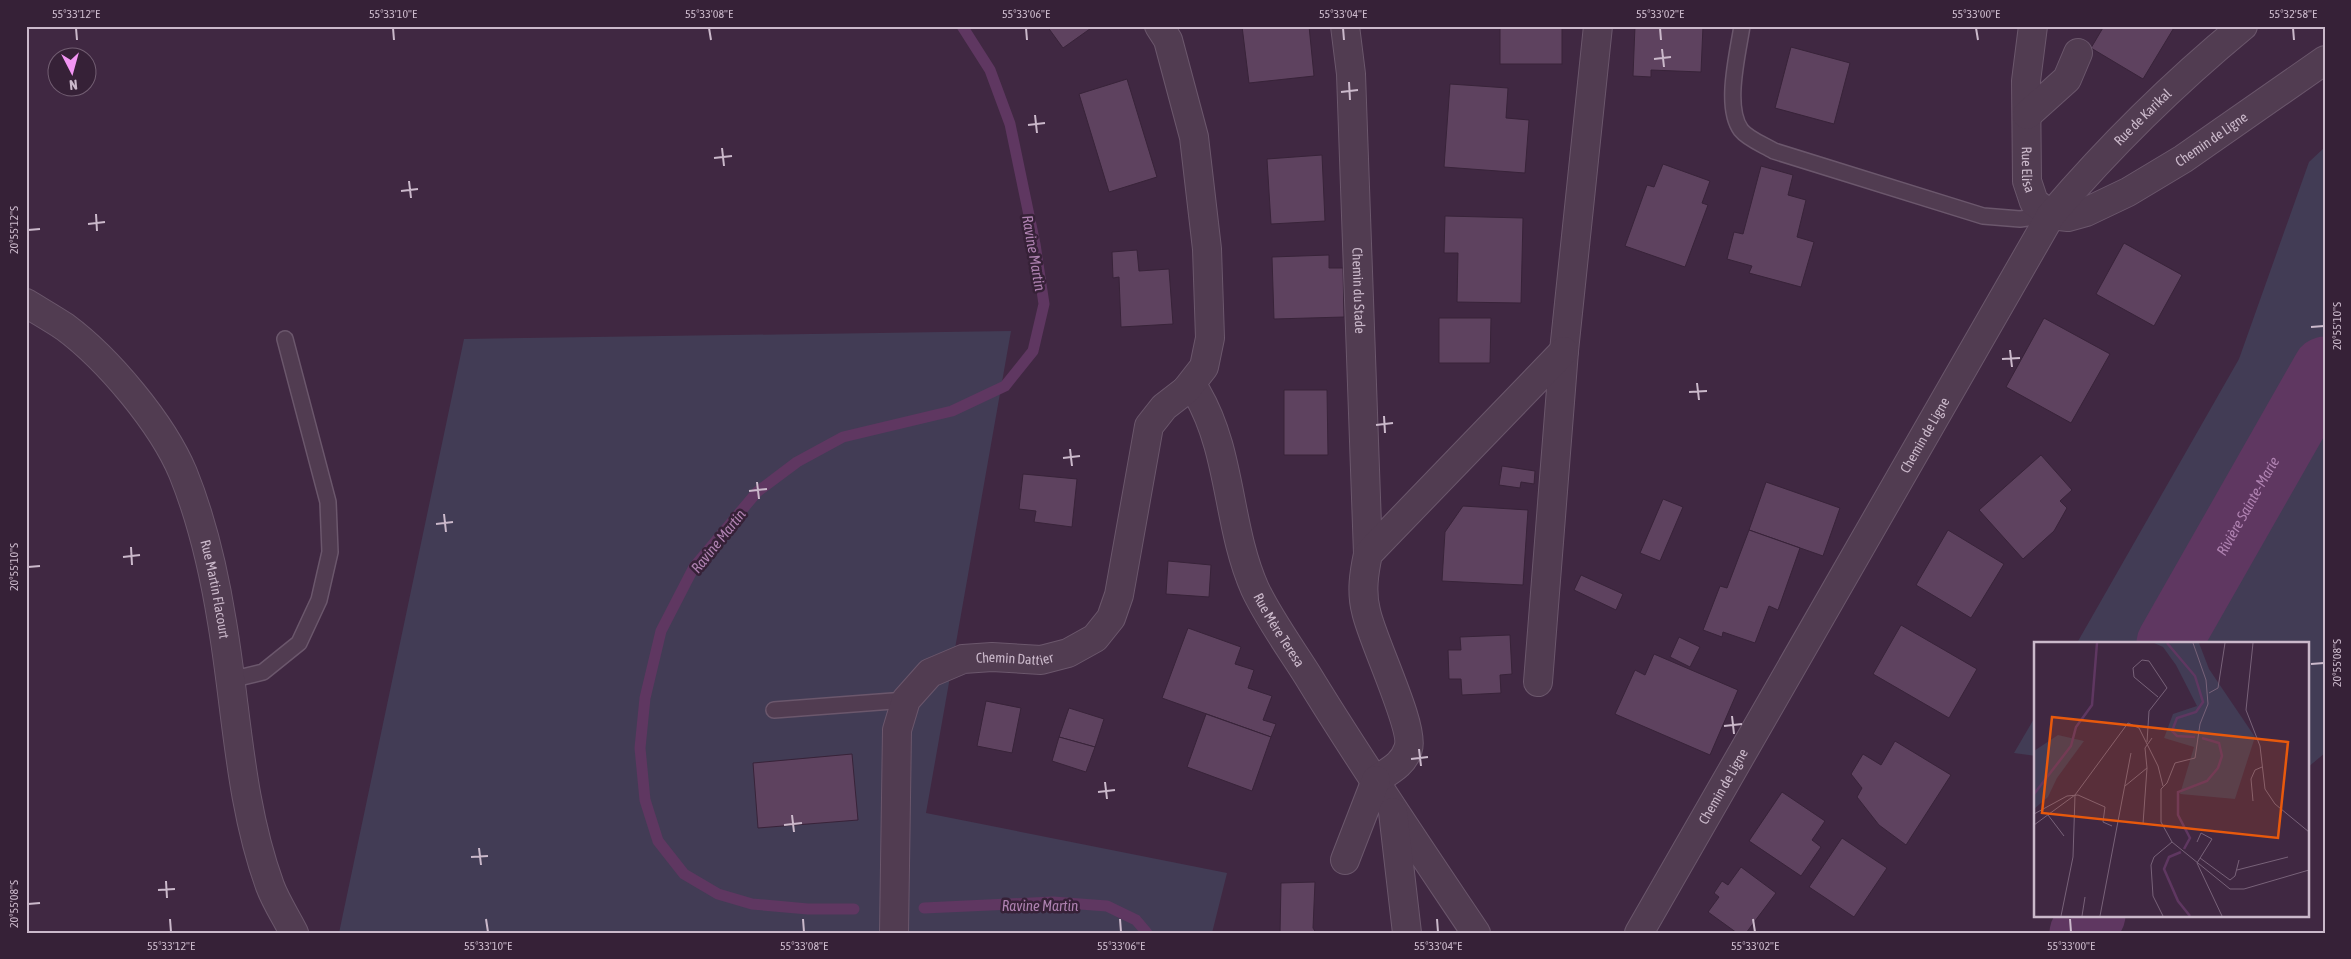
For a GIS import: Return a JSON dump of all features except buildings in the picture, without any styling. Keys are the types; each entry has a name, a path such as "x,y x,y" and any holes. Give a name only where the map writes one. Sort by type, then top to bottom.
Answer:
{"street":[{"name":"Chemin Dattier","path":"894,933 897,730 906,700 930,673 963,659 992,657 1040,660 1068,653 1095,638 1111,618 1119,595 1149,426 1164,406 1186,390 1204,367 1210,338 1206,249 1194,137 1168,40 1159,26"},
{"name":"Chemin du Stade","path":"1345,26 1351,74 1368,554 1364,582 1366,612 1400,705 1410,747 1402,763 1376,780"},
{"path":"1538,682 1564,351 1598,26"},
{"name":"Rue Elisa","path":"2033,26 2026,81 2027,181 2034,202 2051,215"},
{"name":"Rue de Karikal","path":"2051,215 2083,177 2190,71 2243,26"},
{"path":"2027,115 2067,79 2078,53"},
{"name":"Chemin de Ligne","path":"1639,933 2051,215 2068,217 2086,212 2128,192 2183,159 2325,60"},
{"name":"Rue Martin Flacourt","path":"26,303 66,328 116,374 157,428 182,472 205,538 222,622 242,775 255,831 271,886 294,933"},
{"path":"1368,554 1564,351"},
{"name":"Rue Mère Teresa","path":"1186,390 1197,393 1204,406 1220,450 1239,539 1255,589 1335,720 1376,780"},
{"path":"1376,780 1392,808 1476,933"},
{"path":"1345,860 1376,780"},
{"path":"1392,808 1407,933"}],"lane":[{"path":"1742,26 1734,89 1734,111 1741,130 1756,140 1774,151 1983,216 2020,220 2051,215"},
{"path":"230,680 263,672 299,643 319,600 330,552 328,502 285,339"},
{"path":"774,710 906,700"}],"shaded area":[{"path":"2325,147 2325,753 2308,767 2308,642 2078,642 2239,359 2309,162"},
{"path":"1011,331 926,813 1227,873 1212,933 339,933 464,339"},
{"path":"2034,719 2034,756 2014,753"}],"waterway":[{"name":"Ravine Martin","path":"854,909 808,909 752,904 718,894 684,874 658,841 645,800 640,748 645,698 661,631 694,567 757,492 797,462 843,437 952,411 1005,386 1033,351 1044,304 1035,244 1010,124 990,70 962,26"},
{"name":"Rivière Sainte-Marie","path":"2170,642 2325,369"},
{"name":"Ravine Martin","path":"924,908 1053,902 1107,906 1136,920 1147,933"},
{"name":"Rivière Sainte-Marie","path":"2082,933 2092,916"}]}
